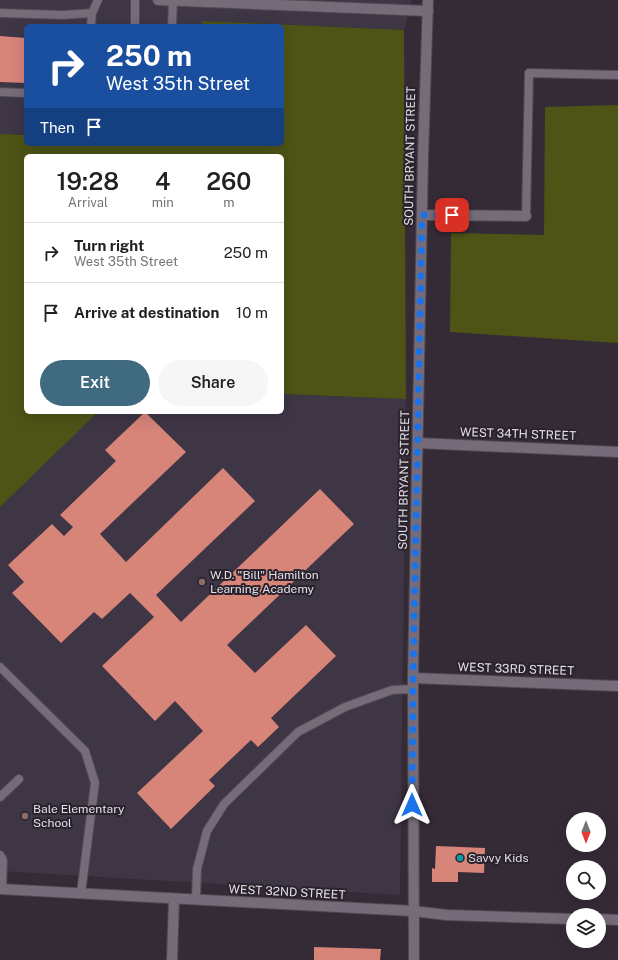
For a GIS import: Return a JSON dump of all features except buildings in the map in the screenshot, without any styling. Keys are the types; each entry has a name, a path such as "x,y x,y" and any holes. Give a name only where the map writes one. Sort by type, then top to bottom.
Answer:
{"street":[{"path":"158,0 428,11"},
{"name":"SOUTH BRYANT STREET","path":"414,960 413,678 422,215 428,0"},
{"path":"422,215 526,216"},
{"name":"WEST 34TH STREET","path":"418,443 618,452"},
{"name":"WEST 33RD STREET","path":"413,678 618,686"},
{"name":"WEST 32ND STREET","path":"1,889 414,911 447,915 566,919"},
{"path":"172,960 174,899"},
{"path":"606,919 618,920"}],"lane":[{"path":"91,24 92,13 98,0"},
{"path":"135,0 135,24"},
{"path":"172,24 173,1"},
{"path":"0,13 63,15 92,13"},
{"path":"526,216 529,74 618,75"},
{"path":"0,92 24,93"},
{"path":"0,667 85,751 95,783 81,893"},
{"path":"196,899 197,869 207,831 224,804 298,732 345,707 392,690 413,689"},
{"path":"0,797 19,779"},
{"path":"0,855 4,860 1,889"}],"shaded area":[{"path":"0,0 412,0 404,30 202,21 202,24 24,24 24,135 0,134"},
{"name":"W.D. \"Bill\" Hamilton Learning Academy","path":"0,282 24,402 24,414 284,414 284,394 406,399 400,895 0,871"}],"green space":[{"path":"202,21 269,24 202,24"},
{"path":"284,25 404,30 406,399 284,394 284,154 24,154 24,414 96,414 0,507 0,134 24,135 24,146 284,146"},
{"path":"618,105 618,343 450,332 451,233 544,235 545,107"}],"place":[{"name":"W.D. \"Bill\" Hamilton Learning Academy","path":"202,582"},
{"name":"Bale Elementary School","path":"25,816"},
{"name":"Savvy Kids","path":"460,858"}],"route":[{"path":"412,805 422,215 452,215"}]}
